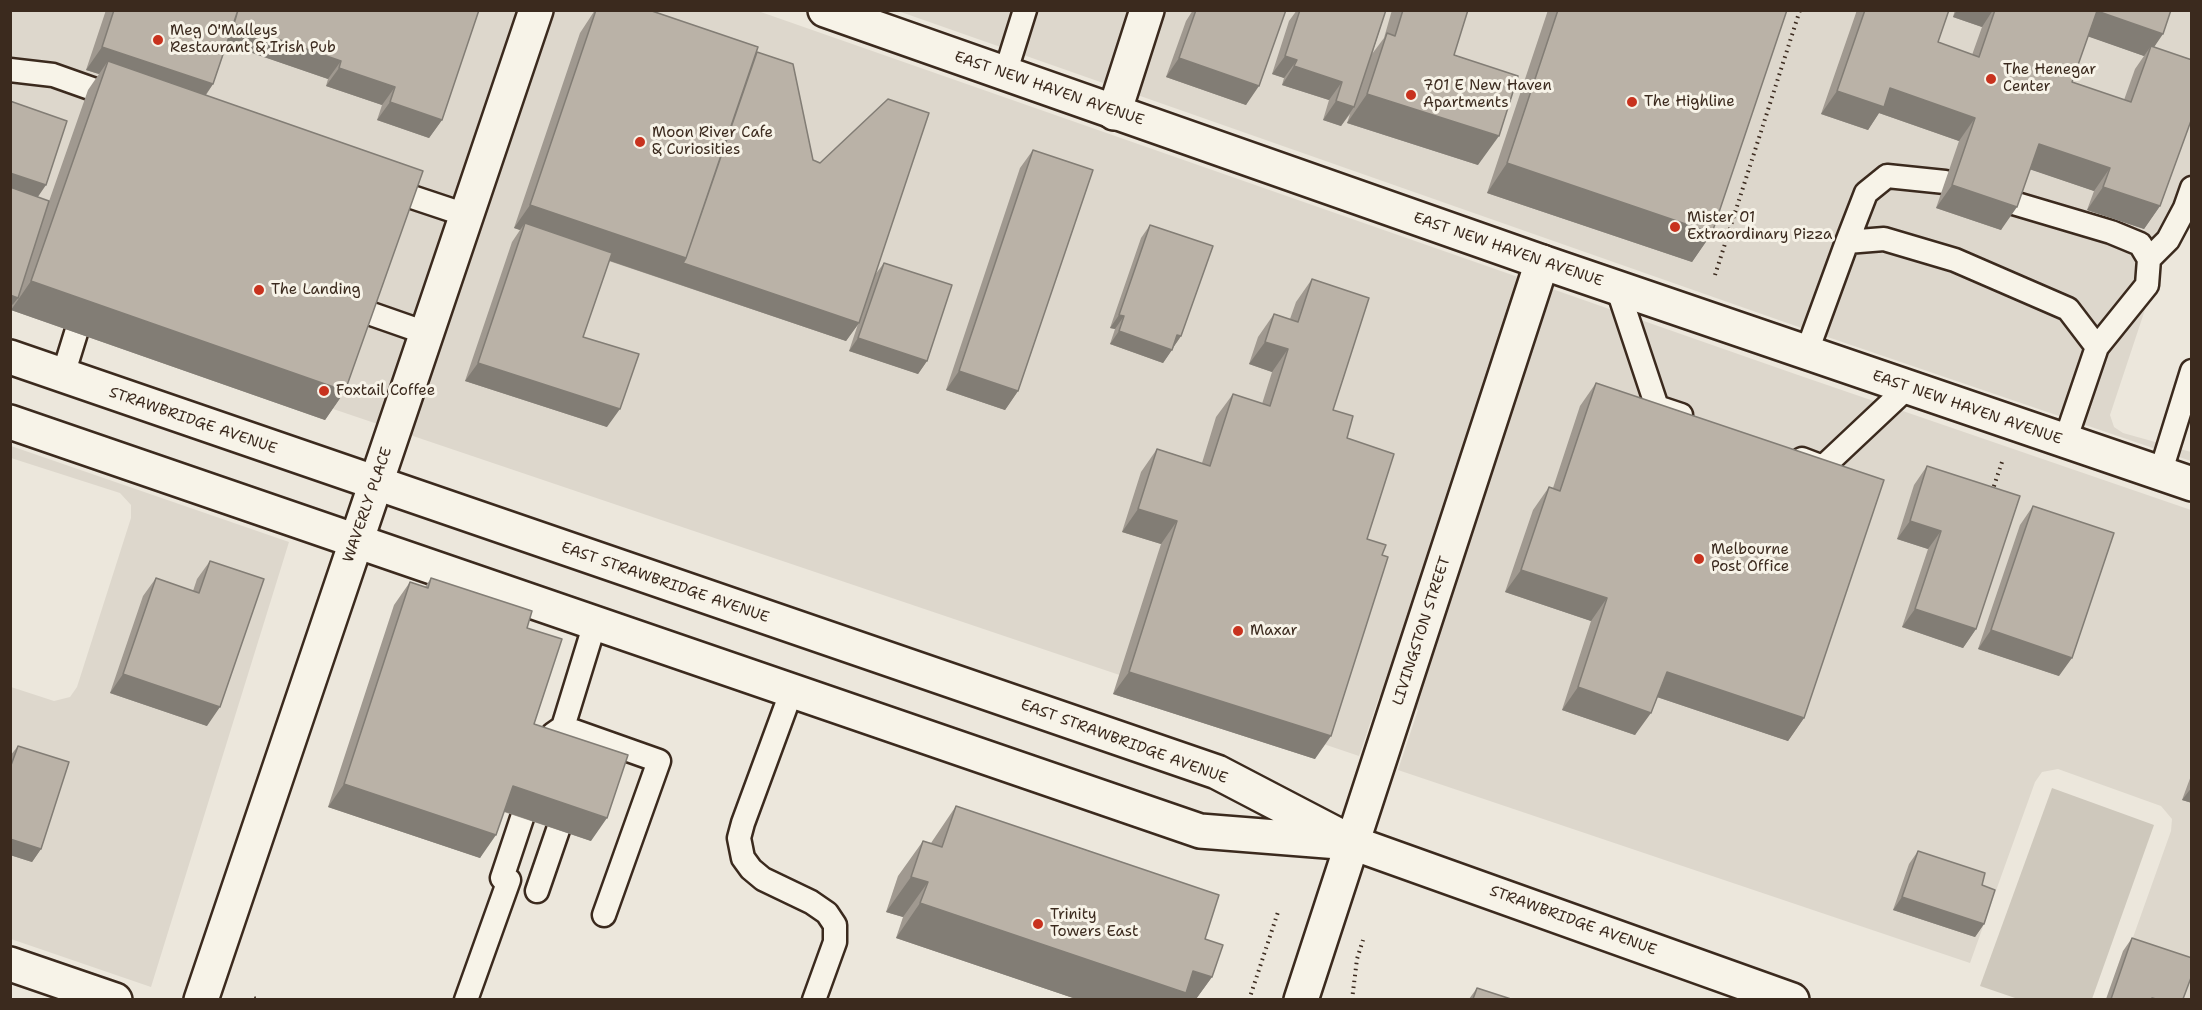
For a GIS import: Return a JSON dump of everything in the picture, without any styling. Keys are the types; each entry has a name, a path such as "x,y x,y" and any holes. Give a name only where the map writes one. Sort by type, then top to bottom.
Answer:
{"street":[{"name":"WAVERLY PLACE","path":"201,999 536,10"},
{"name":"EAST NEW HAVEN AVENUE","path":"825,10 1806,354 2192,484"},
{"path":"1114,113 1146,10"},
{"name":"LIVINGSTON STREET","path":"1301,999 1542,262"},
{"name":"STRAWBRIDGE AVENUE","path":"10,357 375,484"},
{"path":"10,422 1200,831 1353,843"},
{"name":"EAST STRAWBRIDGE AVENUE","path":"375,484 1217,772 1353,843"},
{"name":"STRAWBRIDGE AVENUE","path":"1353,843 1792,999"},
{"path":"10,964 115,999"}],"lane":[{"path":"1005,74 1025,10"},
{"path":"10,70 53,75 139,106"},
{"path":"1806,354 1866,193 1887,176 1944,182"},
{"path":"365,181 466,215"},
{"path":"2149,259 2168,240 2185,208 2192,188"},
{"path":"2010,202 2111,232 2140,244 2149,259 2147,285 2097,347 2065,441"},
{"path":"1847,243 1884,239 1954,260 2068,309 2097,347"},
{"path":"1617,287 1657,407 1702,423"},
{"path":"363,311 426,333"},
{"path":"63,375 76,333"},
{"path":"2160,474 2192,371"},
{"path":"1779,451 1823,467 1908,387"},
{"path":"540,754 548,737 563,727 595,623"},
{"path":"792,690 739,838 743,858 751,869 763,879 811,902 827,913 835,925 835,942 814,999"},
{"path":"563,727 586,746 659,760 603,915"},
{"path":"466,999 522,818"},
{"path":"537,891 558,830"}],"path":[{"path":"1715,275 1800,10"},
{"path":"1249,999 1278,912"},
{"path":"1352,999 1357,959 1364,940"},
{"path":"254,998 259,999"}],"shaded area":[{"path":"11,11 758,11 2191,510 2191,999 2111,999 2171,831 2172,819 2161,806 2058,769 2042,772 2035,782 1970,963 1398,770 1418,710 1379,697 1359,756 11,300"},
{"path":"898,11 2191,11 2191,171 2110,415 2114,427 2123,433 2191,452 2191,461 1813,332"},
{"path":"11,446 289,542 151,987 11,939 11,687 54,701 70,697 77,687 131,518 131,505 120,493 11,458"},
{"path":"2052,788 2154,825 2092,999 2018,999 1980,986"}],"building":[{"name":"Meg O'Malleys Restaurant & Irish Pub","path":"114,10 238,10 213,84 102,47"},
{"path":"238,10 479,10 442,120 390,102 395,87 339,68 341,61 234,24"},
{"path":"596,10 649,10 758,47 686,258 530,205"},
{"path":"1196,10 1286,10 1259,86 1179,58"},
{"path":"1300,10 1386,10 1354,107 1336,101 1342,82 1294,66 1297,60 1285,56"},
{"path":"1403,10 1468,10 1454,55 1518,76 1499,136 1367,94 1387,33 1395,36"},
{"name":"The Highline","path":"1558,10 1787,10 1712,233 1507,163"},
{"path":"1865,10 1949,10 1938,42 1979,57 1995,10 2171,10 2163,34 2097,11 2072,82 2131,102 2151,46 2192,60 2192,118 2160,206 2103,187 2110,168 2039,144 2017,207 1952,185 1975,118 1890,88 1884,107 1837,91"},
{"path":"757,52 793,64 813,160 820,163 888,99 929,113 859,323 683,263"},
{"path":"108,61 423,171 345,391 31,281"},
{"path":"10,101 67,121 46,185 10,173"},
{"path":"1033,150 1093,170 1018,391 959,371"},
{"path":"10,187 49,201 18,298 10,295"},
{"path":"525,223 612,253 583,337 639,354 620,409 478,363"},
{"path":"1150,225 1213,246 1181,336 1177,335 1172,350 1119,331 1124,316 1119,315"},
{"path":"884,263 952,285 927,361 858,338"},
{"path":"1312,279 1369,298 1333,410 1353,416 1347,438 1394,454 1367,539 1386,545 1382,555 1388,557 1331,736 1129,672 1177,521 1138,509 1157,449 1210,466 1233,394 1270,406 1288,349 1265,342 1274,314 1298,322"},
{"path":"1596,383 1884,480 1804,718 1667,672 1651,713 1578,687 1607,598 1521,570 1549,487 1560,491"},
{"path":"1927,466 2020,496 1976,629 1915,609 1941,531 1910,521"},
{"path":"2033,506 2114,533 2072,658 1991,630"},
{"path":"210,561 264,579 220,707 123,674 156,578 199,593"},
{"path":"431,578 532,611 527,628 562,639 534,724 628,755 607,818 513,786 496,835 344,784 410,582 428,588"},
{"path":"18,746 69,762 41,849 10,839 10,768"},
{"path":"956,806 1219,895 1205,939 1223,945 1212,977 1193,971 1186,993 920,903 928,882 911,877 923,841 942,847"},
{"path":"1918,851 1985,873 1982,885 1995,890 1984,924 1902,897"},
{"path":"2132,938 2192,958 2192,975 2183,999 2111,999"},
{"path":"1477,988 1511,999 1473,999"}],"place":[{"name":"Meg O'Malleys Restaurant & Irish Pub","path":"158,40"},
{"name":"The Henegar Center","path":"1991,79"},
{"name":"701 E New Haven Apartments","path":"1411,95"},
{"name":"The Highline","path":"1632,102"},
{"name":"Moon River Cafe & Curiosities","path":"640,142"},
{"name":"Mister 01 Extraordinary Pizza","path":"1675,227"},
{"name":"The Landing","path":"259,290"},
{"name":"Foxtail Coffee","path":"324,391"},
{"name":"Melbourne Post Office","path":"1699,559"},
{"name":"Maxar","path":"1238,631"},
{"name":"Trinity Towers East","path":"1038,924"}]}
